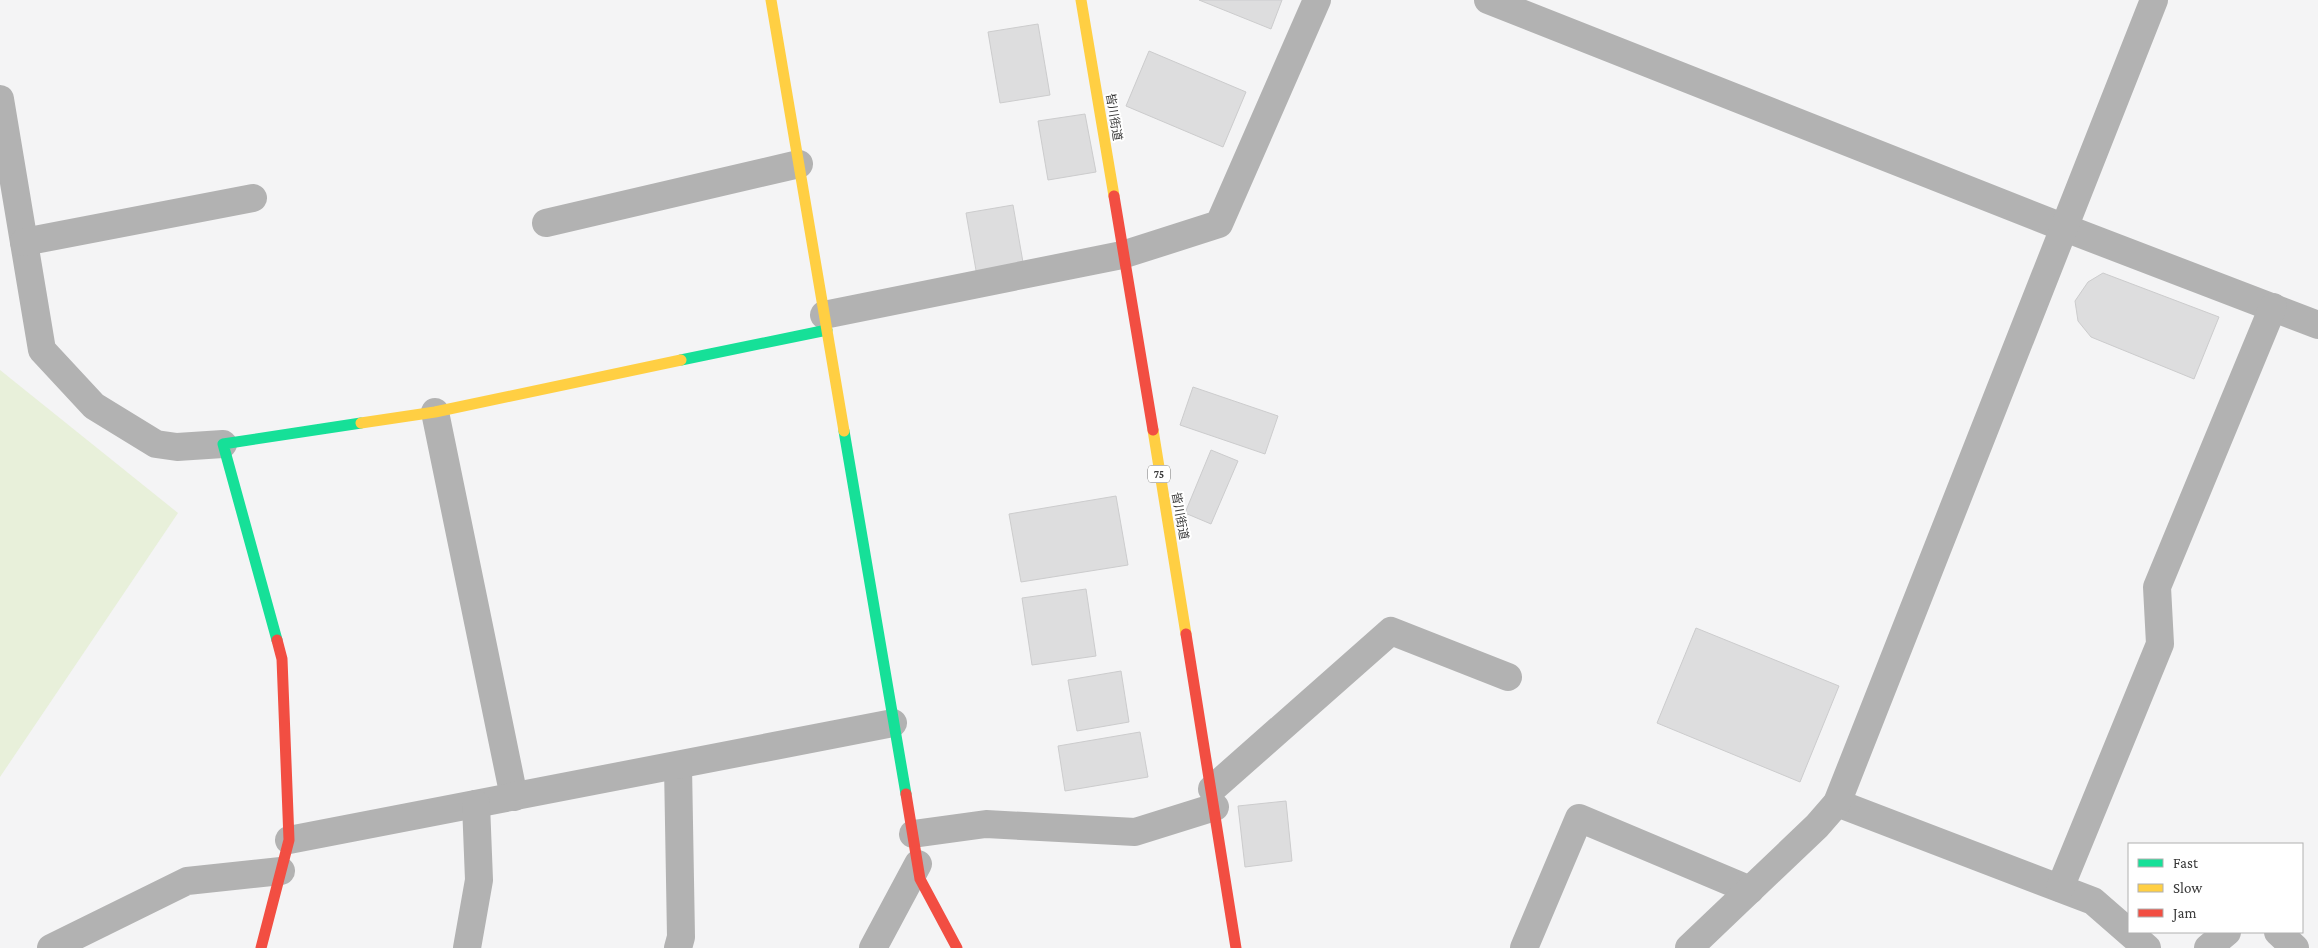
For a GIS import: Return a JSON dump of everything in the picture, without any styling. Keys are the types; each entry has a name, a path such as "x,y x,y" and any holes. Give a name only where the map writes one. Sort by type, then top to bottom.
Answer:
{"street":[{"path":"771,0 920,879 956,948"},
{"name":"皆川街道","path":"1081,0 1214,798 1236,948"},
{"path":"0,99 42,350 94,406 156,444 177,447 223,444 435,412 1122,255 1219,224 1317,0"},
{"path":"1488,0 2065,228 2318,325"},
{"path":"1689,948 1837,803 2154,0"},
{"path":"546,223 799,164"},
{"path":"24,242 253,198"},
{"path":"2060,888 2160,644 2157,587 2273,307"},
{"path":"435,412 514,797"},
{"path":"223,444 282,659 289,840 261,948"},
{"path":"912,834 986,824 1135,832 1214,798 1391,631 1508,677"},
{"path":"289,840 678,766 893,722"},
{"path":"678,766 681,937 678,948"},
{"path":"1837,803 2093,901 2128,931"},
{"path":"467,948 479,880 476,804"},
{"path":"1524,948 1579,818 1750,890"},
{"path":"873,948 918,864"},
{"path":"51,948 187,881 281,871"},
{"path":"2130,933 2147,948"},
{"path":"2208,948 2226,933"},
{"path":"2279,933 2295,948"}],"green space":[{"path":"0,370 178,513 0,777"}],"building":[{"path":"1199,0 1282,0 1271,29"},
{"path":"1038,24 1050,95 1000,103 988,32"},
{"path":"1149,51 1246,92 1223,147 1126,106"},
{"path":"1085,114 1096,172 1048,180 1038,121"},
{"path":"1013,205 1024,268 977,276 966,213"},
{"path":"2103,273 2219,317 2194,379 2091,337 2078,321 2075,301 2088,282"},
{"path":"1193,387 1278,416 1265,454 1180,425"},
{"path":"1211,450 1238,461 1211,524 1185,513"},
{"path":"1116,496 1128,565 1021,582 1009,514"},
{"path":"1086,589 1096,656 1032,665 1022,598"},
{"path":"1696,628 1839,686 1800,782 1657,723"},
{"path":"1121,671 1129,722 1077,731 1068,680"},
{"path":"1140,732 1148,777 1065,791 1058,746"},
{"path":"1286,801 1292,861 1245,867 1238,806"}],"traffic: fast":[{"path":"681,360 827,330"},
{"path":"277,640 223,444 361,423"},
{"path":"844,431 906,794"}],"traffic: slow":[{"path":"771,0 844,431"},
{"path":"1081,0 1114,196"},
{"path":"361,423 435,412 681,360"},
{"path":"1153,430 1186,634"}],"traffic: jam":[{"path":"1114,196 1153,430"},
{"path":"1186,634 1236,948"},
{"path":"261,948 289,840 282,659 277,640"},
{"path":"906,794 920,879 957,948"}]}
